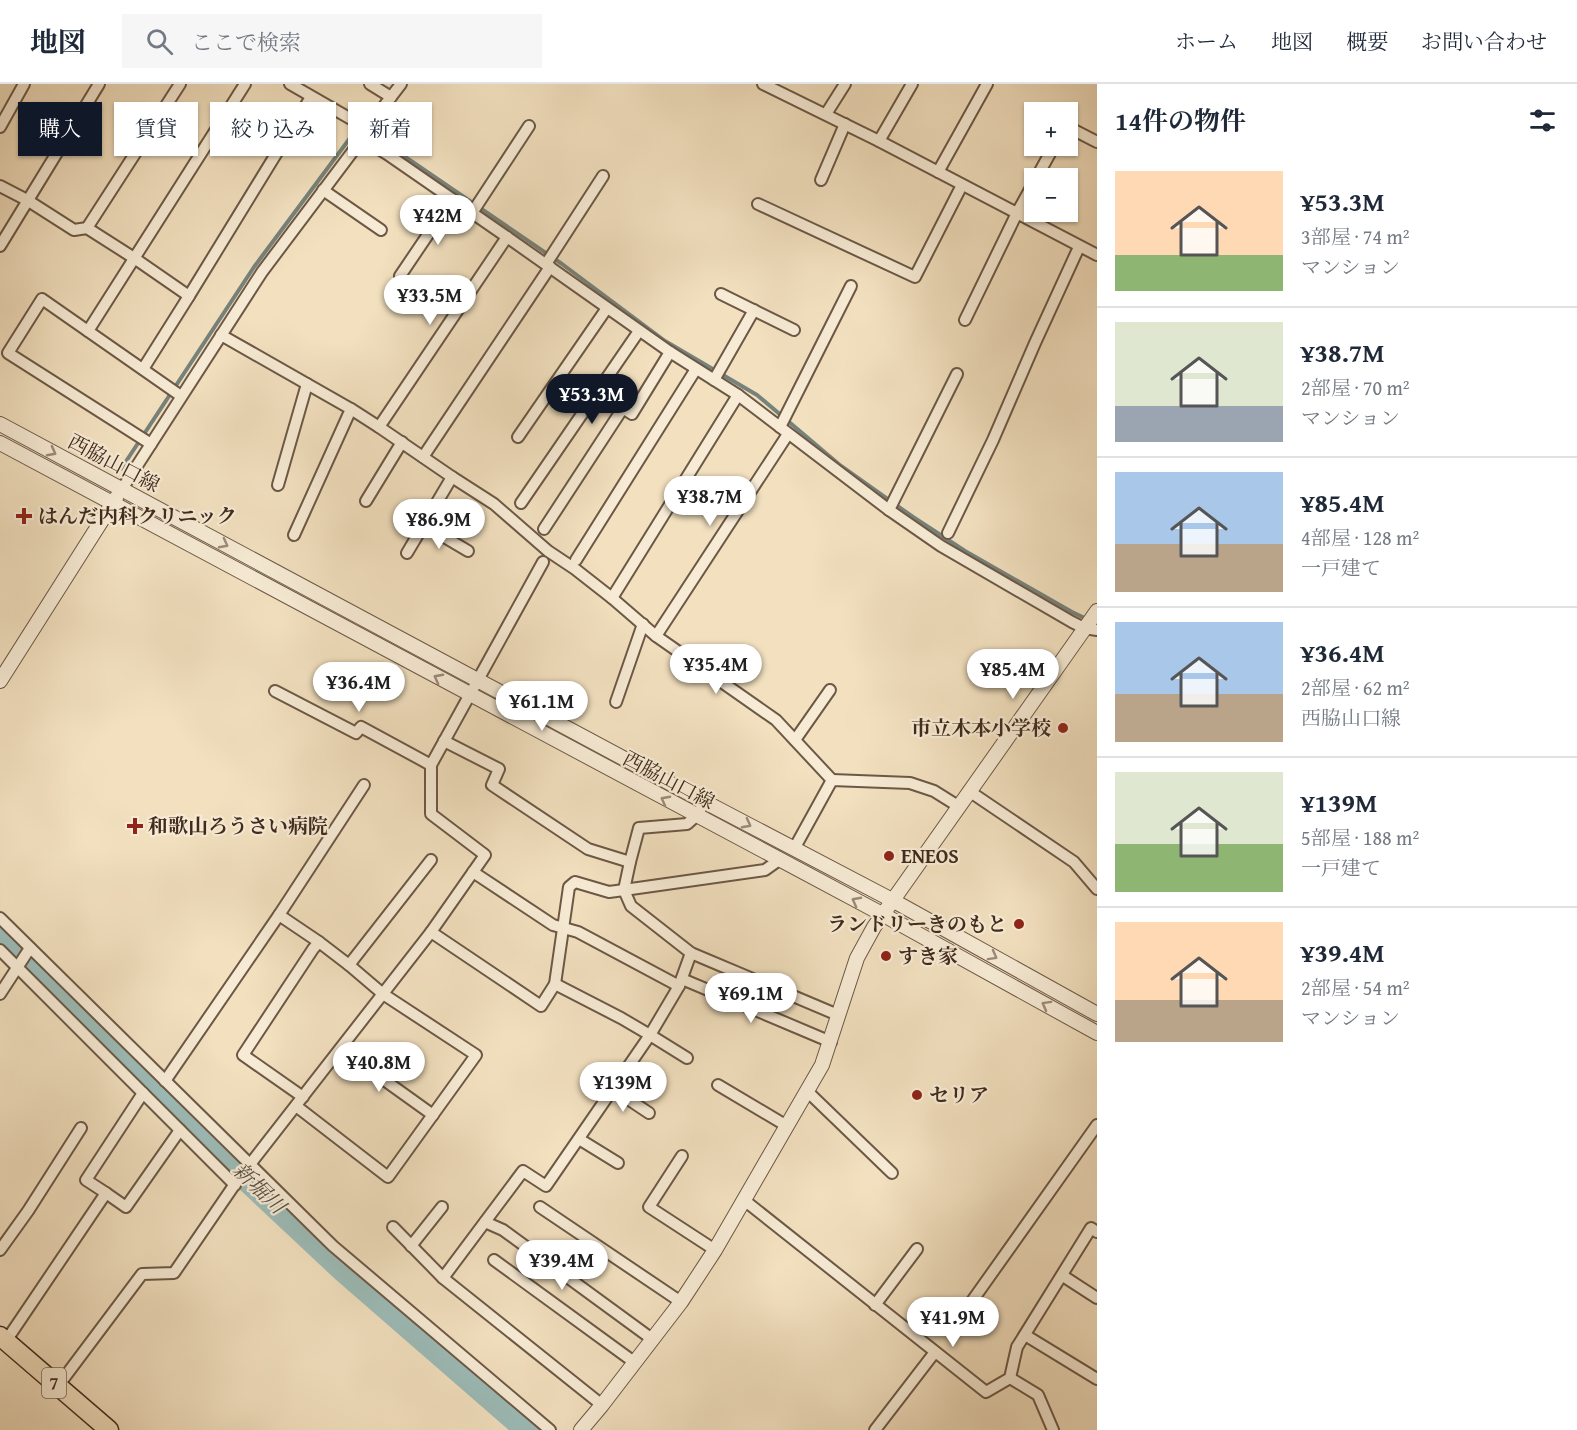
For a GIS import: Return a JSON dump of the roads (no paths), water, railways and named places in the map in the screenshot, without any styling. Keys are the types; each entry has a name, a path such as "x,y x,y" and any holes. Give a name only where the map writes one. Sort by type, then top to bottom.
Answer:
{"main road":[{"name":"7","path":"3,1339 109,1430"}],"street":[{"path":"0,127 24,84"},
{"path":"0,246 99,84"},
{"path":"87,228 180,84"},
{"path":"88,331 244,84"},
{"path":"290,84 348,117"},
{"path":"370,84 391,97"},
{"path":"387,102 401,84"},
{"path":"763,84 879,141 1097,255"},
{"path":"826,114 845,84"},
{"path":"879,141 912,84"},
{"path":"938,172 987,84"},
{"path":"143,369 311,97"},
{"path":"821,180 845,124"},
{"path":"476,206 529,126"},
{"path":"1078,132 1097,142"},
{"path":"0,681 113,504 148,442 179,395 262,272 348,156"},
{"path":"399,156 453,199 476,206 507,237 550,260 607,308 639,331 785,424 941,546 1092,622 873,927 857,958 822,1065 787,1126 715,1250 681,1302 581,1430"},
{"path":"965,320 1017,213 1048,156"},
{"path":"423,457 603,176"},
{"path":"758,204 915,277 962,185"},
{"path":"0,186 74,230 87,228 189,296"},
{"path":"323,190 381,230"},
{"path":"400,276 453,199"},
{"path":"380,427 507,237"},
{"path":"948,533 993,440 1079,247"},
{"path":"656,636 785,424 851,286"},
{"path":"721,294 794,330"},
{"path":"148,442 8,353 42,299 179,395"},
{"path":"518,437 607,308"},
{"path":"714,380 754,310"},
{"path":"521,503 639,331"},
{"path":"221,335 351,409 494,504 548,551 612,598 656,636 776,720 832,780 910,783 934,791 958,806"},
{"path":"544,529 623,408 632,414 670,352"},
{"path":"576,560 696,369"},
{"path":"892,506 957,375"},
{"path":"278,485 307,384"},
{"path":"612,598 738,395"},
{"path":"294,535 351,409"},
{"name":"西脇山口線","path":"0,424 892,900 1097,1014"},
{"path":"366,501 402,442"},
{"name":"西脇山口線","path":"0,443 882,914 1097,1033"},
{"path":"407,553 452,477"},
{"path":"424,525 468,551"},
{"path":"58,1386 142,1274 174,1273 236,1183 431,932 484,855 431,814 431,765 543,562"},
{"path":"616,702 643,624"},
{"path":"795,740 830,690"},
{"path":"274,691 356,733 361,727 431,765"},
{"path":"444,741 499,769 492,785 588,849 630,862"},
{"path":"794,849 832,780"},
{"path":"165,1081 279,915 364,785"},
{"path":"969,791 1074,862 1097,889"},
{"path":"705,802 696,816 687,824 639,828 624,890 631,906 691,953 838,1015"},
{"path":"349,965 431,860"},
{"path":"431,932 541,1006 555,984 569,887 574,882 609,892 765,870 779,860"},
{"path":"473,872 553,925 578,932 681,983 831,1042"},
{"path":"279,915 319,942 383,994 476,1055 388,1177 296,1106"},
{"path":"0,918 249,1167 333,1246 550,1430"},
{"path":"303,1096 243,1055 319,942"},
{"path":"0,994 30,948"},
{"path":"0,950 236,1183"},
{"path":"443,1278 523,1171 546,1186 650,1035 681,983 691,953"},
{"path":"555,984 621,1018 687,1058"},
{"path":"340,1048 433,1115"},
{"path":"718,1085 787,1126"},
{"path":"613,1089 649,1113"},
{"path":"807,1091 892,1173"},
{"path":"143,1093 86,1180 126,1207 180,1130"},
{"path":"965,1311 1097,1125"},
{"path":"0,1250 81,1128"},
{"path":"579,1139 618,1163"},
{"path":"682,1156 649,1207 715,1250"},
{"path":"3,1339 106,1193"},
{"path":"744,1200 986,1392 1010,1378 1017,1347 1091,1228 1097,1232"},
{"path":"411,1246 442,1207"},
{"path":"540,1207 681,1302"},
{"path":"485,1222 503,1230 652,1339"},
{"path":"393,1227 443,1278 602,1404"},
{"path":"874,1305 917,1249"},
{"path":"494,1260 634,1362"},
{"path":"1063,1276 1097,1298"},
{"path":"1025,1335 1097,1379"},
{"path":"875,1430 935,1352"},
{"path":"1010,1378 1038,1395 1053,1430"}],"waterway":[{"path":"121,469 254,267 356,130 373,135 562,264 665,341 757,395 841,466 913,517 965,551 1097,624"},
{"name":"新堀川","path":"0,936 213,1148 343,1270 527,1430"}],"place":[{"name":"はんだ内科クリニック","path":"24,516"},
{"name":"市立木本小学校","path":"1063,728"},
{"name":"和歌山ろうさい病院","path":"135,826"},
{"name":"ENEOS","path":"889,856"},
{"name":"ランドリーきのもと","path":"1019,924"},
{"name":"すき家","path":"886,956"},
{"name":"セリア","path":"917,1095"}]}
